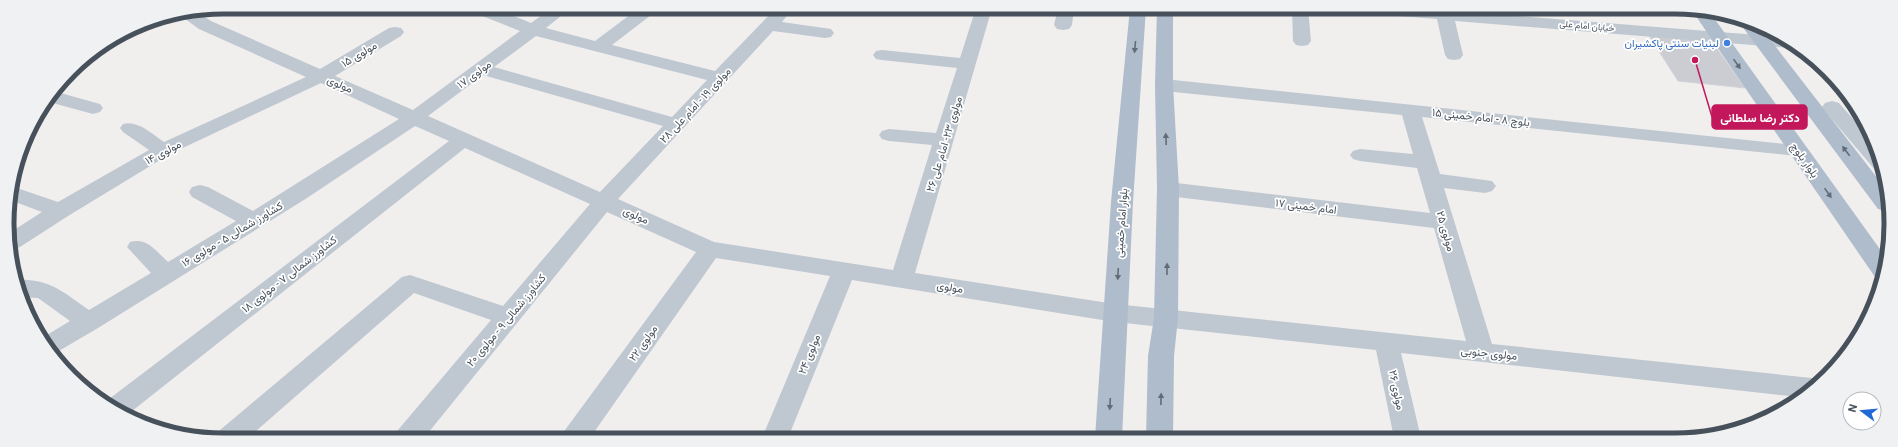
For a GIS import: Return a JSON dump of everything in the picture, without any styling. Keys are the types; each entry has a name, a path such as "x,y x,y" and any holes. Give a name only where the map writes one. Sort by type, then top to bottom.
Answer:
{"main road":[{"name":"بلوار امام خمینی","path":"1108,433 1122,202 1138,14"},
{"path":"1160,433 1161,356 1166,318 1168,189 1164,85 1165,14"},
{"name":"بلوار بلوچ","path":"1704,16 1880,266"},
{"path":"1753,29 1882,199"}],"street":[{"path":"493,14 533,30 720,78"},
{"name":"مولوی ۱۷","path":"415,117 555,14"},
{"path":"599,46 641,14"},
{"name":"مولوی ۱۹ - امام علی ۲۸","path":"604,201 780,14"},
{"name":"مولوی ۲۳- امام علی ۲۶","path":"902,279 982,14"},
{"path":"1063,25 1065,14"},
{"path":"1300,14 1302,41"},
{"name":"خیابان امام علی","path":"1436,14 1779,42"},
{"path":"1445,15 1454,55"},
{"name":"مولوی","path":"192,17 205,25 710,249 1116,313 1166,318"},
{"path":"770,25 825,33"},
{"name":"مولوی ۱۵","path":"322,76 395,32"},
{"path":"882,55 968,64"},
{"path":"481,69 677,124"},
{"name":"مولوی ۱۴","path":"14,240 60,211 163,150 322,76"},
{"name":"بلوچ ۸ - امام خمینی ۱۵","path":"1164,85 1798,150"},
{"path":"56,98 93,108"},
{"path":"1810,105 1850,109"},
{"path":"1832,107 1872,153"},
{"name":"مولوی ۲۵","path":"1410,110 1482,352"},
{"name":"کشاورز شمالی ۵ - مولوی ۱۶","path":"52,344 253,221 415,117"},
{"path":"130,128 163,150"},
{"path":"889,135 945,140"},
{"name":"کشاورز شمالی ۷ - مولوی ۱۸","path":"120,405 464,139"},
{"path":"1360,155 1485,186"},
{"name":"امام خمینی ۱۷","path":"1168,189 1443,222"},
{"path":"200,192 253,221"},
{"path":"16,195 60,211"},
{"name":"کشاورز شمالی ۹ - مولوی ۲۰","path":"412,433 604,201"},
{"path":"138,247 166,274"},
{"name":"مولوی ۲۲","path":"579,433 710,249"},
{"name":"مولوی ۲۴","path":"777,433 844,270"},
{"path":"236,433 410,283 509,317"},
{"path":"24,288 43,290 89,322"},
{"name":"مولوی جنوبی","path":"1166,318 1805,387"},
{"name":"مولوی ۲۶","path":"1386,342 1406,433"}],"building":[{"path":"1648,34 1710,39 1745,88 1678,81"}],"place":[{"name":"لبنیات سنتی پاکشیران","path":"1727,43"},
{"name":"دکتر رضا سلطانی","path":"1695,60"}]}
